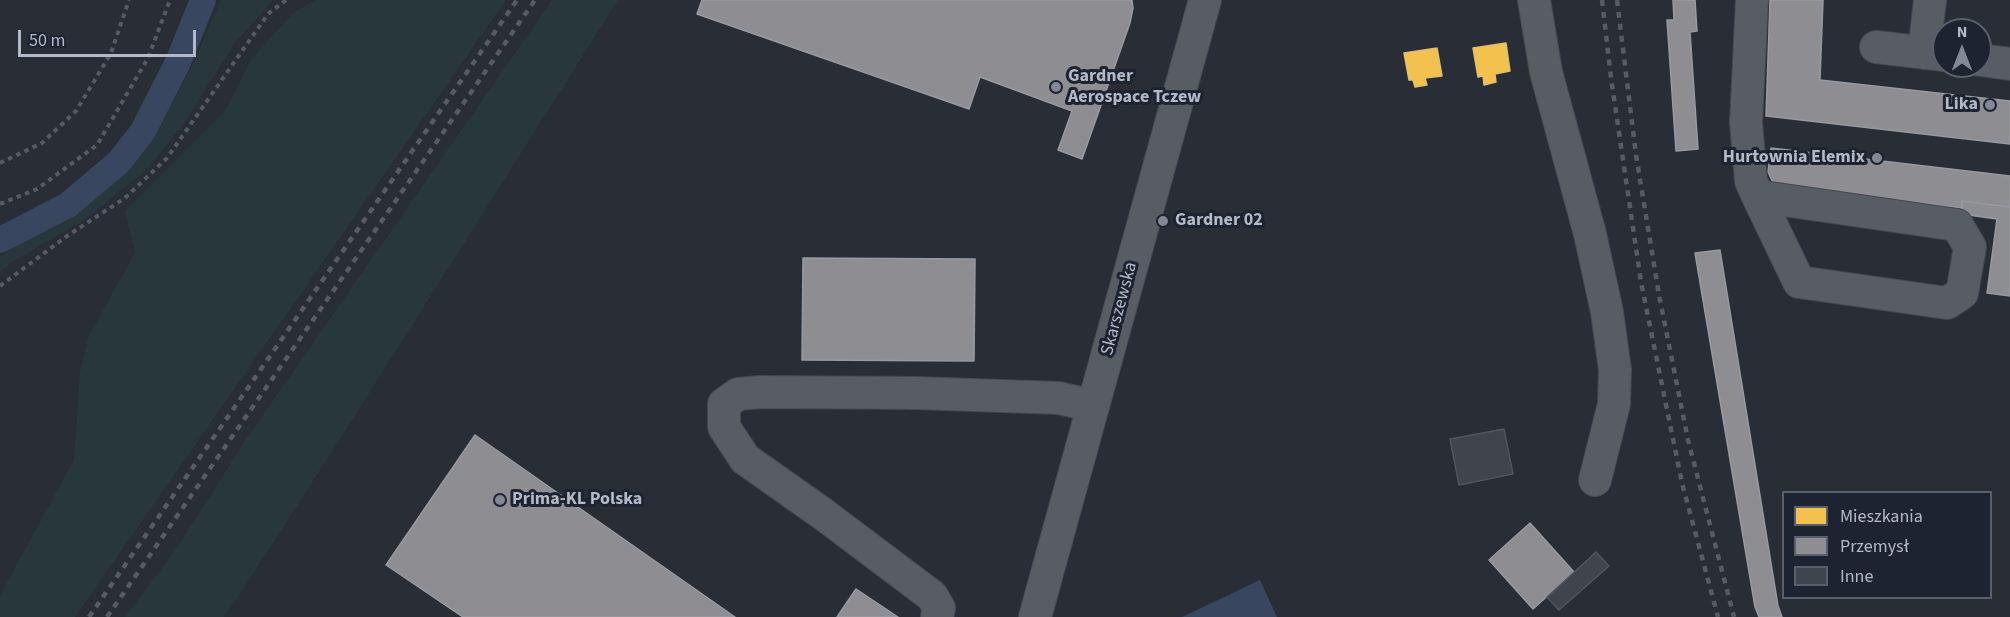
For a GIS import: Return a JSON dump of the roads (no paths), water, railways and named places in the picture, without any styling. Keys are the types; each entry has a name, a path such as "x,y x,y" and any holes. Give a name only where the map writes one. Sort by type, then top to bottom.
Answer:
{"street":[{"name":"Skarszewska","path":"1035,617 1205,0"},
{"path":"1534,0 1545,72 1590,234 1607,312 1616,370 1614,404 1595,480"},
{"path":"1752,0 1746,123 1751,181 1760,201 1799,282 1947,303 1962,293 1970,247 1957,225 1770,198 1760,201"},
{"path":"1930,0 1932,27"},
{"path":"1876,47 1932,54"},
{"path":"1992,62 2010,64"},
{"path":"937,617 939,608 932,596 745,459 724,427 724,404 738,394 761,392 916,393 1059,398 1093,406"}],"water":[{"path":"1260,580 1277,617 1182,617"}],"waterway":[{"path":"0,240 68,205 119,162 143,131 178,62 203,0"}],"railway":[{"path":"89,617 517,0"},
{"path":"107,617 535,0"},
{"path":"1602,0 1641,282 1682,483 1718,617"},
{"path":"1617,0 1636,155 1659,295 1688,440 1734,617"}],"place":[{"name":"Gardner Aerospace Tczew","path":"1056,87"},
{"name":"Lika","path":"1990,105"},
{"name":"Hurtownia Elemix","path":"1877,158"},
{"name":"Gardner 02","path":"1163,221"},
{"name":"Prima-KL Polska","path":"500,500"}]}
